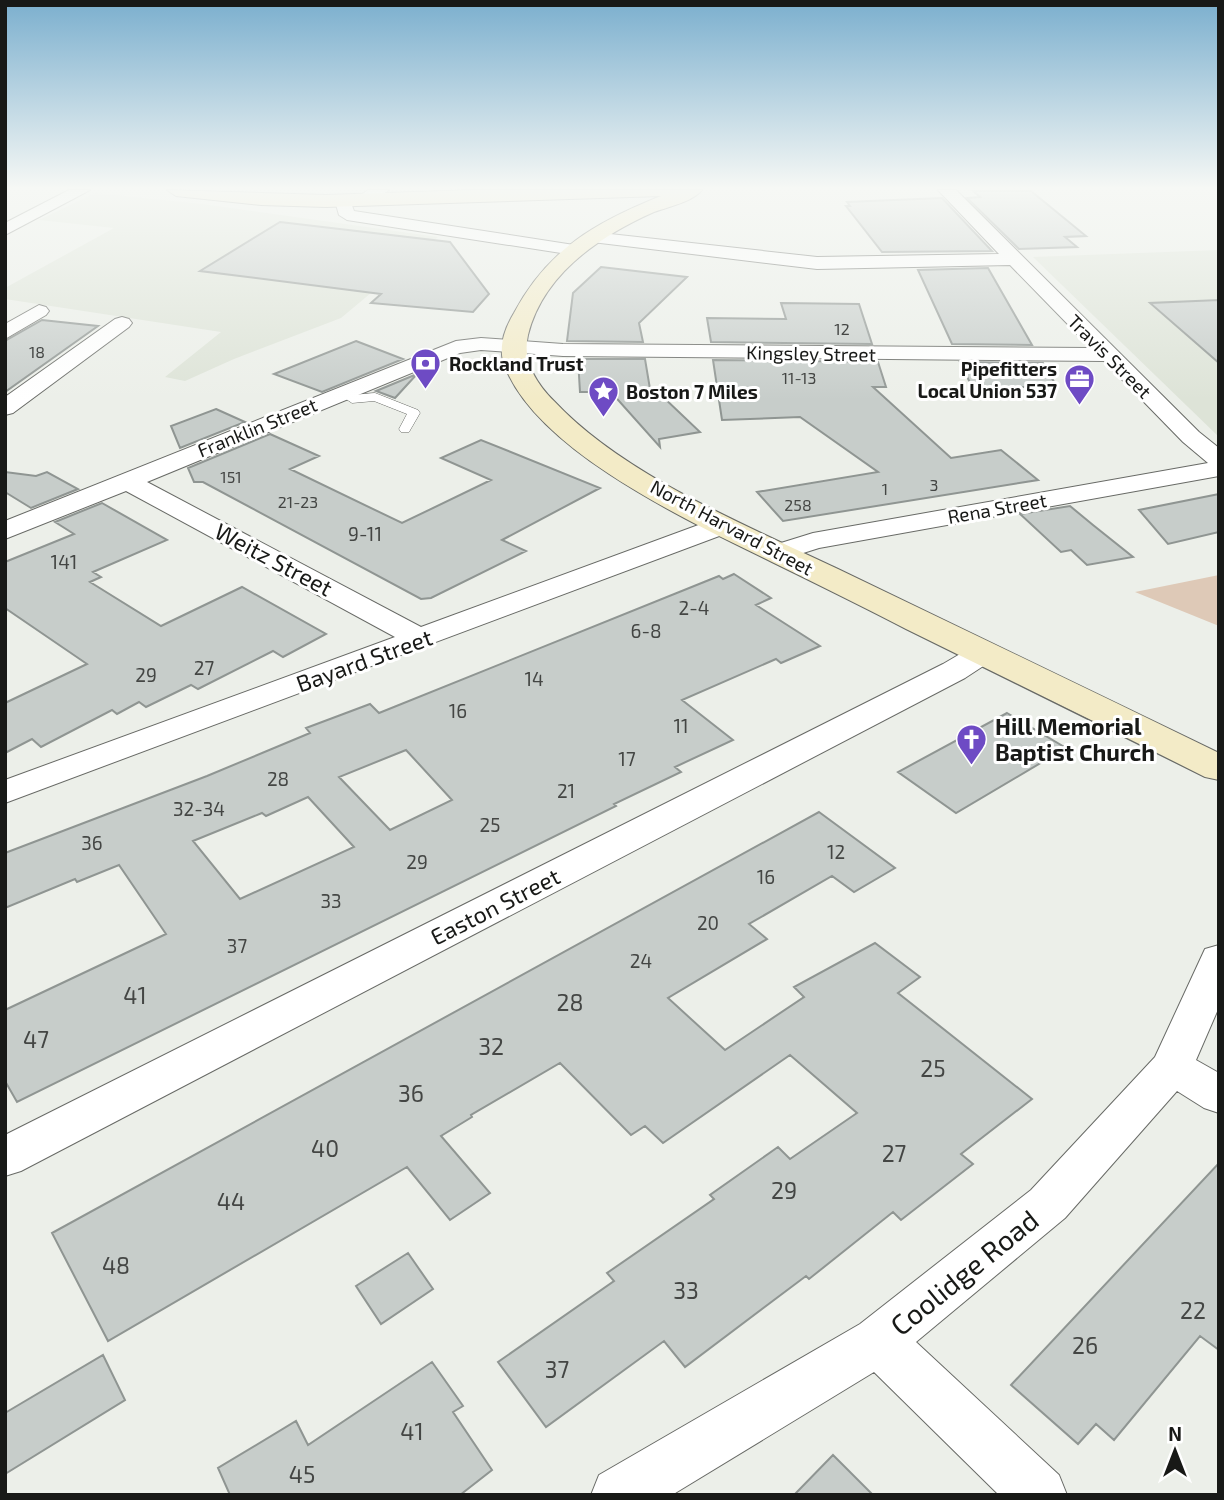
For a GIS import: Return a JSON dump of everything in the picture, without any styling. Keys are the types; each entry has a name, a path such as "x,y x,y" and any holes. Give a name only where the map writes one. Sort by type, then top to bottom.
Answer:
{"main road":[{"path":"514,347 520,322 537,288 563,260"},
{"name":"North Harvard Street","path":"514,347 515,362 523,378 544,406 566,426 631,474 721,526 1219,768"}],"street":[{"path":"774,260 810,263 962,260"},
{"name":"Travis Street","path":"1014,260 1198,444 1219,460"},
{"path":"5,333 39,311"},
{"path":"5,408 122,323"},
{"name":"Franklin Street","path":"5,531 448,349 481,344 514,347"},
{"name":"Kingsley Street","path":"514,347 563,351 1109,355"},
{"name":"Rena Street","path":"778,553 813,541 1219,470"},
{"name":"Weitz Street","path":"127,481 421,639"},
{"path":"5,516 32,520"},
{"name":"Bayard Street","path":"5,792 721,526"},
{"name":"Easton Street","path":"5,1157 954,671 983,653"},
{"name":"Coolidge Road","path":"619,1495 878,1341 1048,1204 1172,1067 1219,959"},
{"path":"1172,1067 1219,1095"},
{"path":"878,1341 1039,1495"}],"lane":[{"path":"356,399 408,424"}],"shaded area":[{"path":"56,260 410,260 341,318 185,381 165,377 221,332 5,299 5,288"},
{"path":"1036,260 1219,260 1218,436"},
{"path":"1219,575 1219,626 1135,592"}],"building":[{"path":"218,260 464,260 489,294 473,312 371,303 381,294 200,271"},
{"path":"601,267 687,277 639,323 643,342 567,341 573,293"},
{"path":"988,268 1032,345 952,344 918,270"},
{"path":"1219,300 1219,363 1150,303"},
{"path":"781,303 859,304 872,344 711,342 707,318 786,319"},
{"path":"42,320 98,326 5,392 5,341"},
{"path":"356,341 403,359 322,392 274,374"},
{"path":"578,359 645,359 651,395 661,395 700,432 659,439 660,447 611,392 580,392"},
{"path":"713,360 878,362 886,387 873,387 951,458 1001,450 1038,480 783,521 757,492 878,472 800,417 722,420"},
{"path":"960,362 1043,363 1057,387 972,387"},
{"path":"417,374 395,398 376,391"},
{"path":"216,409 245,422 180,448 171,426"},
{"path":"270,434 319,456 290,469 402,523 491,480 441,458 481,440 600,488 502,540 526,551 431,598 421,599 203,482 194,482 188,468"},
{"path":"5,472 36,476 47,472 78,489 31,508 5,492"},
{"path":"1219,494 1219,532 1168,544 1139,510"},
{"path":"102,503 167,540 93,572 101,577 90,582 161,626 242,587 326,634 283,657 273,651 198,689 191,685 146,707 139,702 117,714 112,710 41,747 32,739 5,753 5,703 87,664 5,608 5,562 74,534 55,522"},
{"path":"1070,506 1133,557 1087,565 1071,550 1061,552 1020,514"},
{"path":"734,574 771,598 756,605 820,646 781,663 776,659 682,700 733,740 675,767 681,772 614,804 616,806 17,1102 5,1081 5,1010 166,934 119,865 77,882 75,879 5,908 5,853 207,776 310,733 306,728 370,704 379,713 719,576 723,579","holes":["406,750 452,800 390,830 339,777","308,797 354,847 240,899 193,841 262,813 266,816"]},
{"name":"Hill Memorial Baptist Church","path":"1007,713 1066,748 956,813 898,772"},
{"path":"819,812 895,868 854,892 832,876 749,924 767,939 668,998 725,1050 804,997 794,987 875,943 920,977 898,993 1032,1099 961,1154 973,1164 901,1220 893,1212 809,1279 806,1276 685,1367 664,1341 546,1427 498,1362 614,1281 607,1273 714,1199 710,1195 778,1147 790,1159 857,1113 790,1055 663,1143 645,1126 631,1135 560,1063 471,1115 472,1117 441,1136 490,1193 450,1220 407,1167 108,1341 52,1233"},
{"path":"1219,1163 1219,1350 1200,1336 1114,1440 1096,1424 1078,1444 1011,1385"},
{"path":"408,1253 433,1289 381,1324 356,1286"},
{"path":"103,1355 125,1400 5,1474 5,1413"},
{"path":"432,1362 463,1406 453,1412 492,1470 460,1495 230,1495 218,1468 296,1421 308,1445"},
{"path":"833,1455 873,1495 794,1495"}],"place":[{"name":"Rockland Trust","path":"426,390"},
{"name":"Pipefitters Local Union 537","path":"1080,406"},
{"name":"Boston 7 Miles","path":"603,418"},
{"name":"Hill Memorial Baptist Church","path":"972,766"}]}
